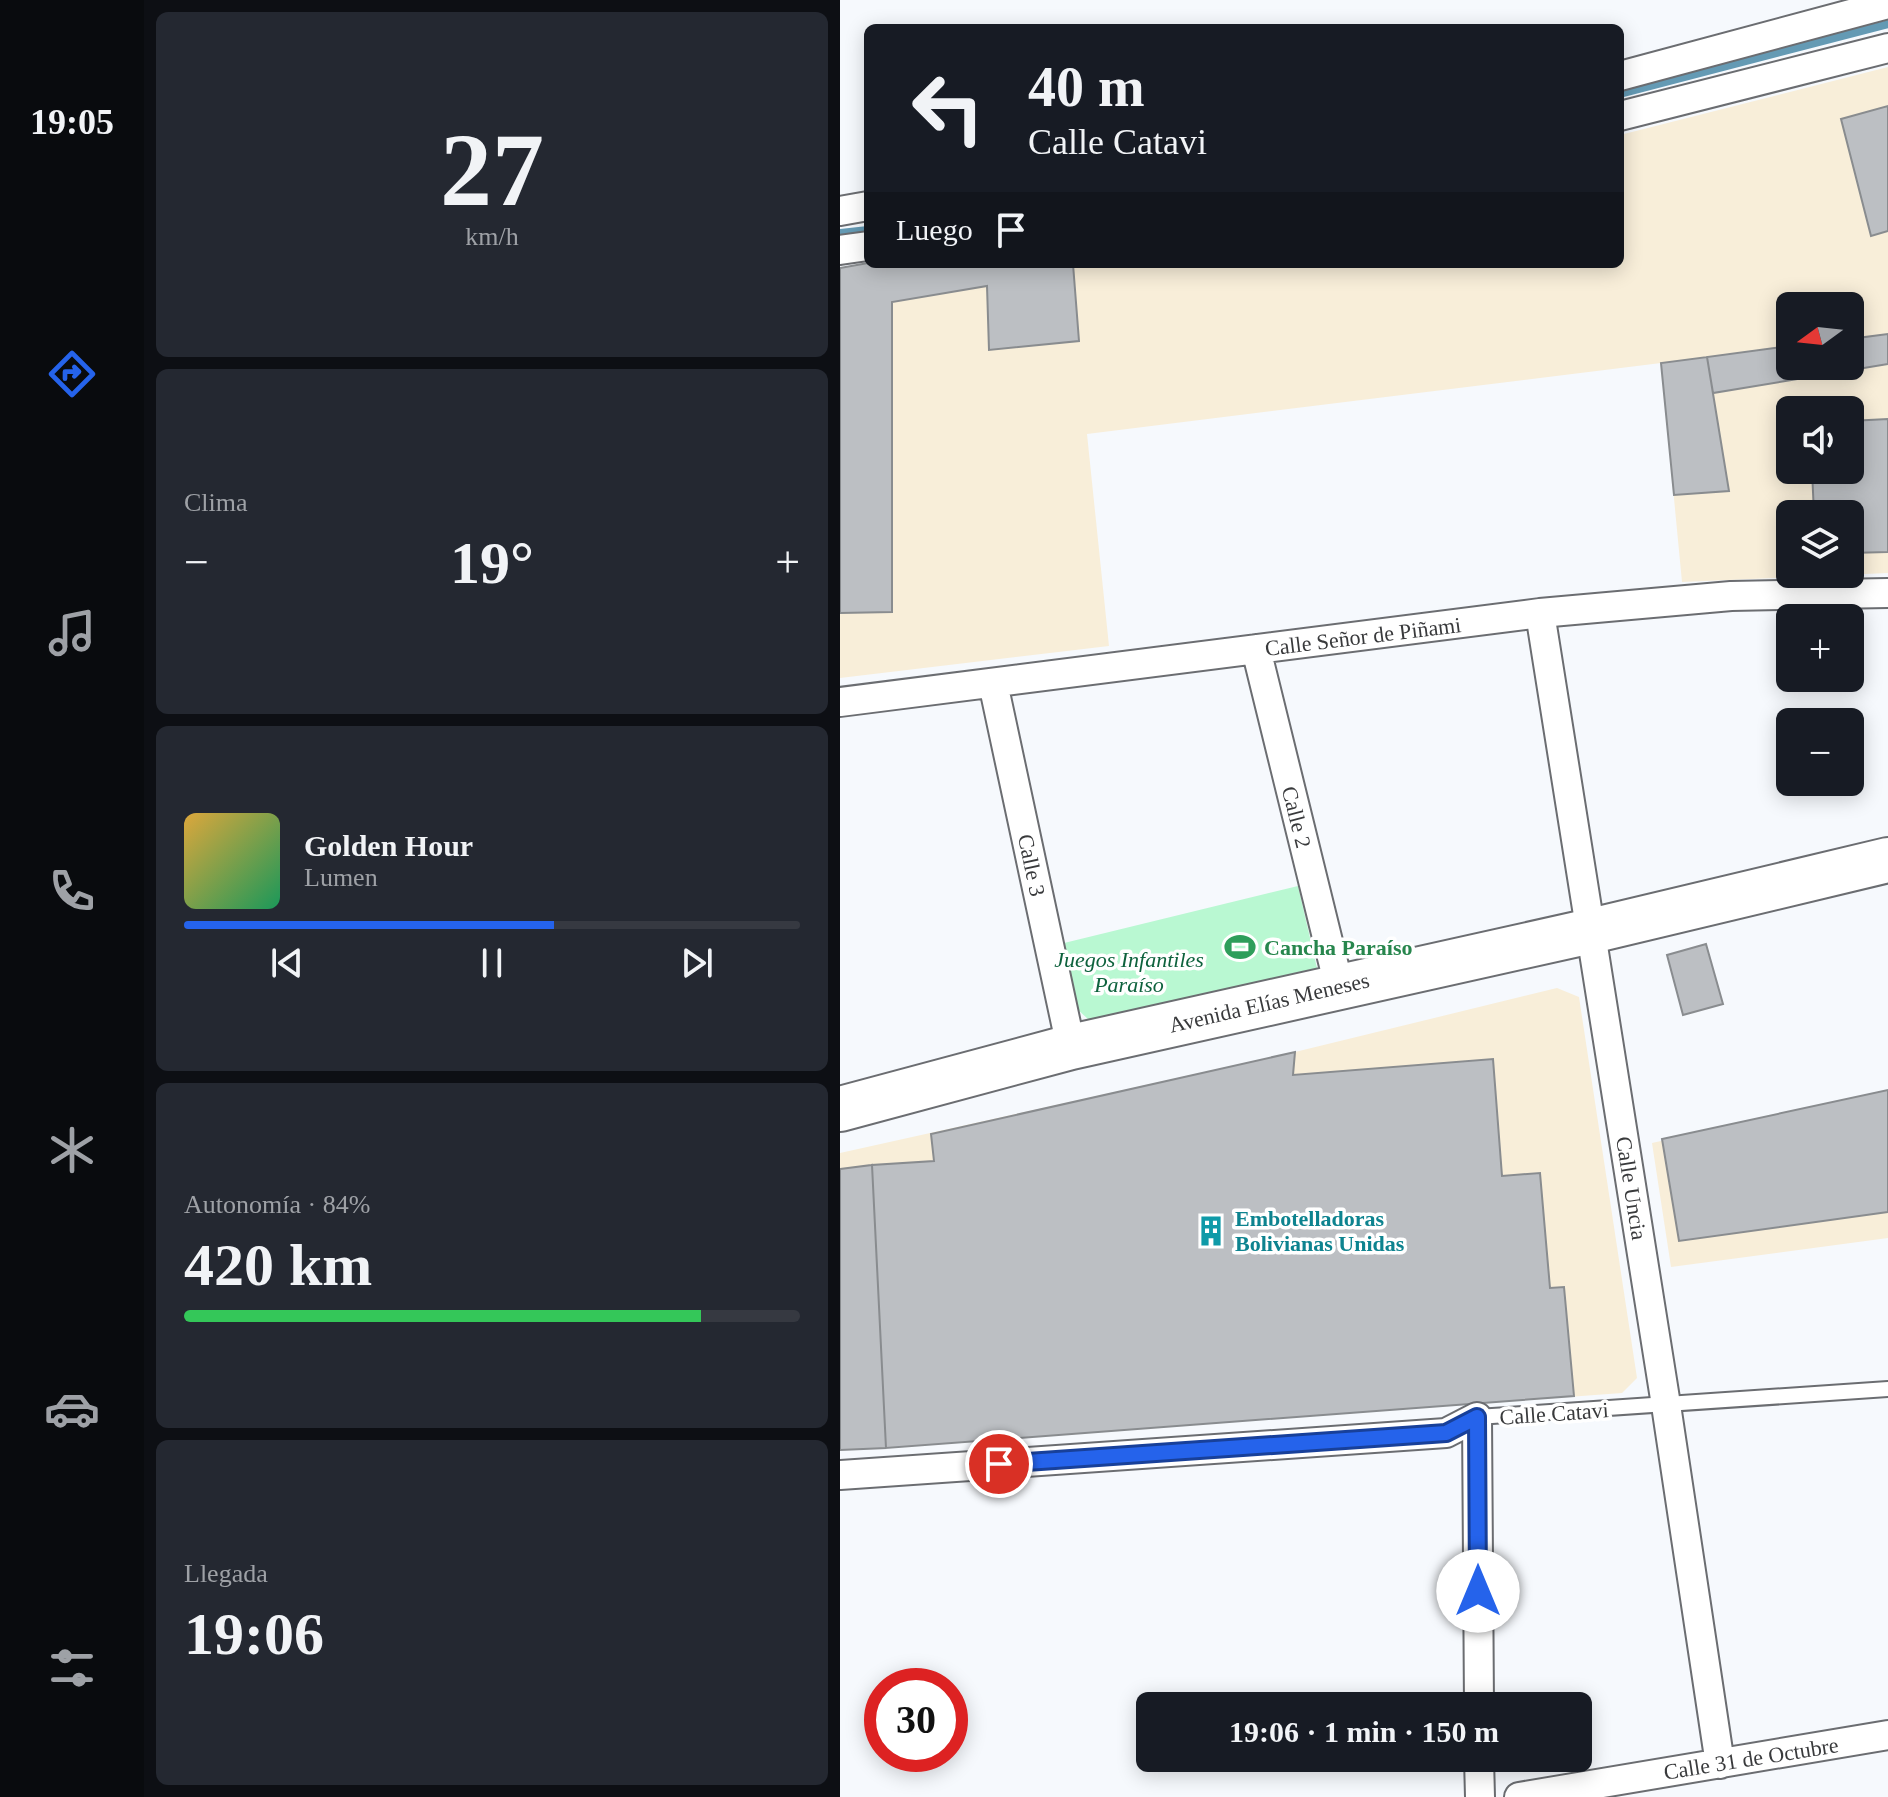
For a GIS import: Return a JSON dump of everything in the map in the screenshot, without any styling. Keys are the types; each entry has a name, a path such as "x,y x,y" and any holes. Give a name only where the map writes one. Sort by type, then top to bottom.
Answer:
{"main road":[{"name":"Avenida Elías Meneses","path":"840,1109 1071,1047 1591,931 1888,860"}],"street":[{"path":"1624,75 1888,4"},
{"path":"1624,115 1888,48"},
{"path":"840,211 864,207"},
{"path":"840,250 864,247"},
{"name":"Calle Señor de Piñami","path":"840,702 1540,613 1731,596 1888,593"},
{"name":"Calle Uncia","path":"1540,613 1720,1764"},
{"name":"Calle 2","path":"1256,649 1339,986"},
{"name":"Calle 3","path":"993,683 1071,1047"},
{"path":"1477,1417 1479,1692"},
{"name":"Calle Catavi","path":"840,1475 1446,1433 1477,1417"},
{"name":"Calle 31 de Octubre","path":"1519,1797 1888,1735"},
{"path":"1479,1772 1480,1797"}],"lane":[{"name":"Calle Catavi","path":"1477,1417 1888,1389"}],"shaded area":[{"path":"1888,67 1888,573 1864,574 1864,500 1776,500 1776,578 1682,582 1661,363 1087,434 1109,646 840,678 840,268 864,264 864,268 1624,268 1624,134"},
{"name":"Embotelladoras Bolivianas Unidas","path":"1557,988 1579,997 1637,1378 1622,1393 840,1450 840,1153 1295,1052"},
{"path":"1888,1090 1888,1238 1671,1267 1652,1143"}],"green space":[{"name":"Juegos Infantiles Paraíso","path":"1298,886 1317,968 1089,1020 1076,1008 1060,944"}],"building":[{"path":"1888,106 1888,231 1871,236 1841,119"},
{"path":"864,264 864,268 1073,268 1079,341 989,350 987,286 892,302 892,612 840,613 840,268"},
{"path":"1888,334 1888,364 1864,368 1864,337"},
{"path":"1776,348 1776,380 1791,380 1713,393 1707,357"},
{"path":"1707,357 1729,491 1674,495 1661,363"},
{"path":"1888,419 1888,552 1864,553 1864,500 1813,500 1813,484 1864,484 1864,420"},
{"path":"1706,944 1723,1004 1683,1015 1667,955"},
{"name":"Embotelladoras Bolivianas Unidas","path":"1295,1052 1293,1075 1493,1059 1502,1176 1540,1173 1550,1288 1564,1287 1574,1396 886,1448 872,1165 934,1161 931,1134"},
{"path":"1888,1090 1888,1212 1679,1241 1662,1139"},
{"path":"872,1165 886,1448 840,1450 840,1169"}],"waterway":[{"path":"1624,93 1888,24"},
{"path":"840,233 864,230"}],"place":[{"name":"Cancha Paraíso","path":"1240,947"},
{"name":"Embotelladoras Bolivianas Unidas","path":"1211,1231"}],"route":[{"path":"999,1464 1446,1433 1477,1417 1478,1591"}]}
